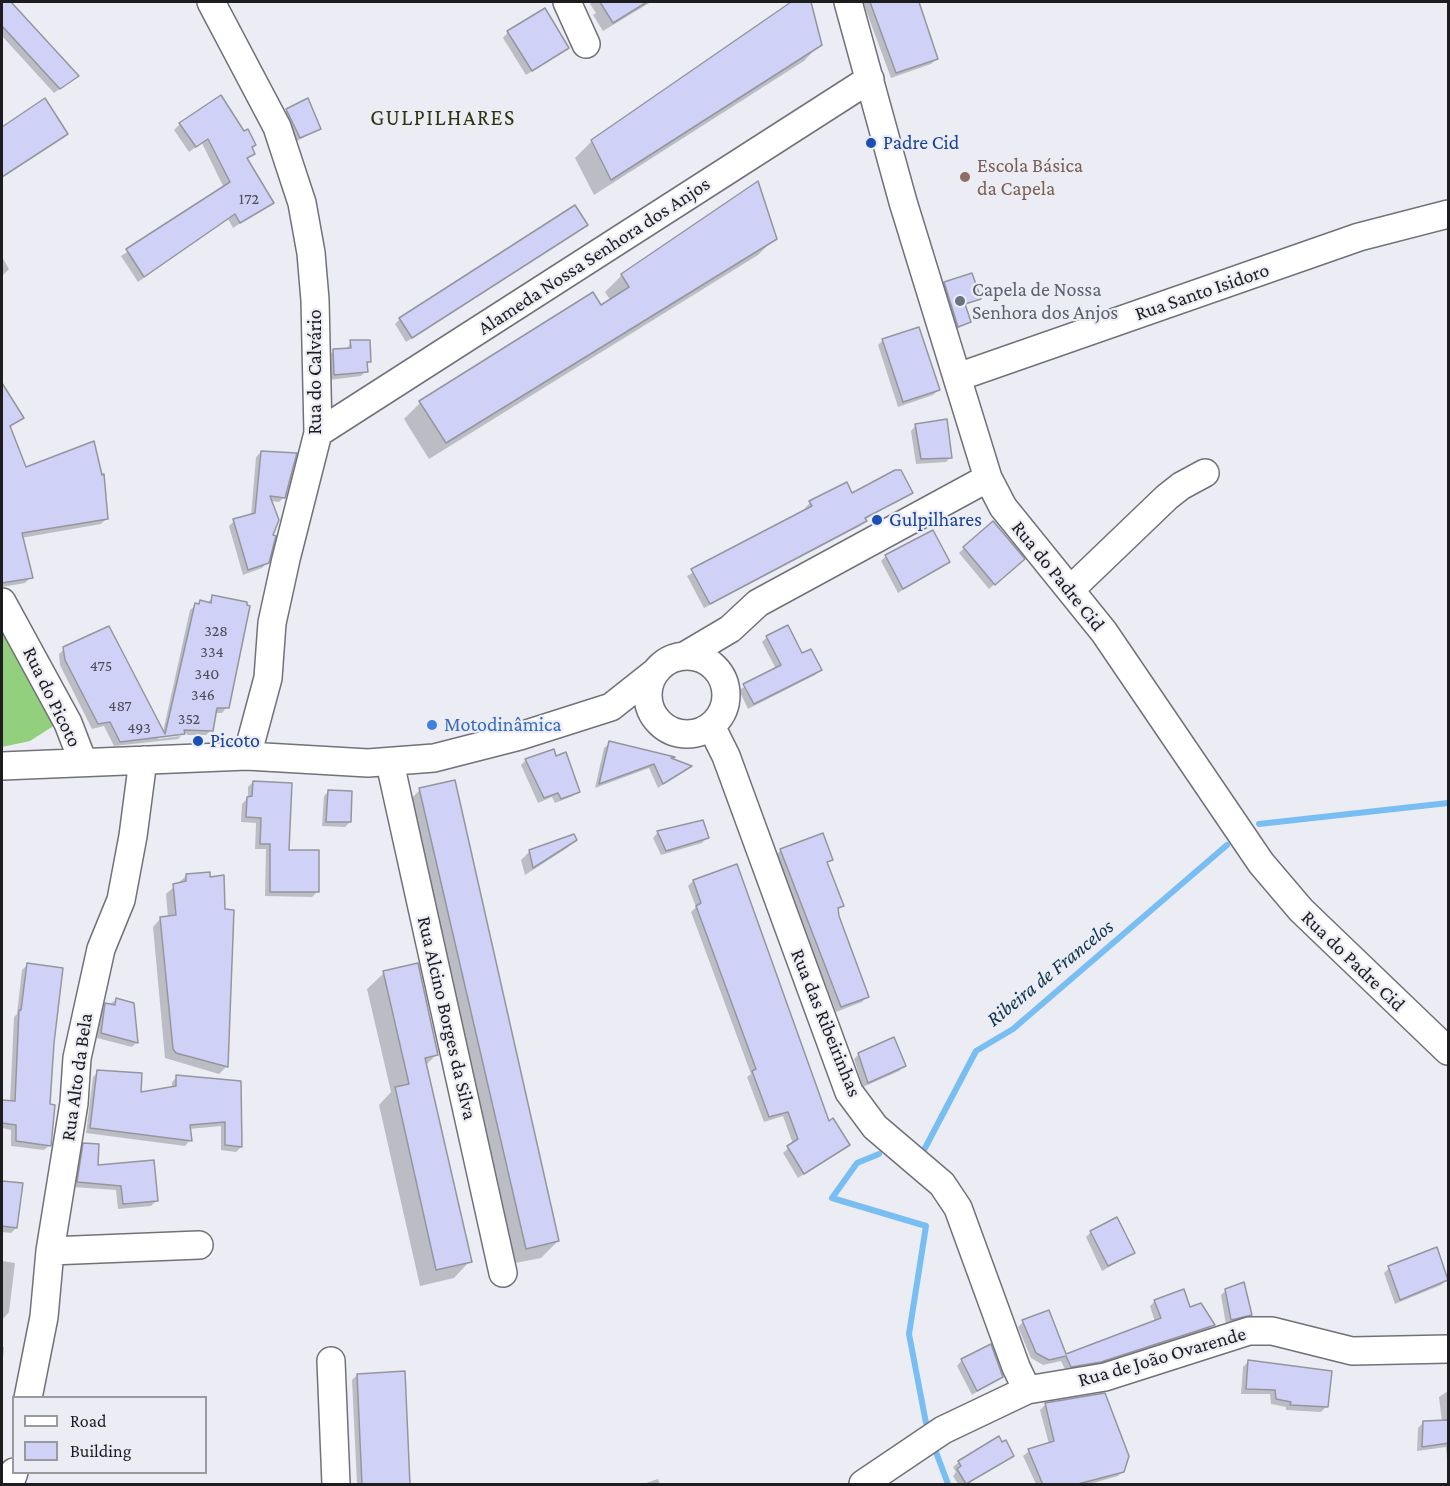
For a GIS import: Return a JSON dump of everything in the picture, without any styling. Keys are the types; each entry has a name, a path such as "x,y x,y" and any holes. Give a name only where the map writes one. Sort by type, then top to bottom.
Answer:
{"street":[{"name":"Rua do Calvário","path":"211,2 277,127 302,203 312,253 315,300 318,433 272,623 268,678 247,756"},
{"path":"567,2 586,44"},
{"name":"Rua do Padre Cid","path":"848,2 903,202 988,478 1003,507 1104,632 1261,863 1301,910 1449,1051"},
{"name":"Alameda Nossa Senhora dos Anjos","path":"318,433 870,79"},
{"name":"Rua Santo Isidoro","path":"958,376 1359,237 1449,214"},
{"path":"1070,590 1167,497 1180,486 1205,473"},
{"path":"2,766 247,756 390,763 445,756 520,736 611,707 673,657 686,655 730,629 758,603 988,478"},
{"name":"Rua do Picoto","path":"2,602 68,723 83,762"},
{"path":"611,707 656,719 676,733 688,735 711,726 725,706 724,682 730,629"},
{"path":"686,655 709,662 724,682"},
{"path":"654,673 647,696 656,719"},
{"name":"Rua das Ribeirinhas","path":"711,726 726,756 849,1092 875,1127 942,1184 958,1208 1016,1367 1027,1390"},
{"name":"Rua Alto da Bela","path":"28,1396 44,1317 50,1251 74,1103 77,1059 101,949 121,900 134,836 143,760"},
{"name":"Rua Alcino Borges da Silva","path":"390,763 503,1273"},
{"path":"50,1251 199,1245"},
{"name":"Rua de João Ovarende","path":"863,1485 944,1430 1027,1390 1105,1377 1249,1331 1272,1331 1352,1351 1449,1349"},
{"path":"332,1361 336,1485"}],"green space":[{"path":"2,610 58,723 30,741 2,747"}],"building":[{"path":"2,2 11,2 79,76 60,89 2,26"},
{"path":"600,2 647,2 613,23"},
{"path":"791,2 811,2 822,45 611,180 591,140"},
{"path":"870,2 919,2 938,59 896,73"},
{"path":"545,8 569,48 532,71 507,31"},
{"path":"221,95 244,131 248,129 256,145 252,147 255,154 247,158 274,203 240,223 235,214 144,277 126,249 230,182 208,139 196,147 179,123"},
{"path":"45,98 68,134 2,177 2,127"},
{"path":"308,98 321,129 300,138 286,109"},
{"path":"758,181 777,239 446,443 419,401 593,292 601,305 629,287 621,274"},
{"path":"575,205 588,225 412,338 399,318"},
{"name":"Capela de Nossa Senhora dos Anjos","path":"972,273 981,299 965,304 971,322 958,327 944,282"},
{"path":"919,327 940,390 903,402 882,339"},
{"path":"350,340 370,340 371,362 367,362 368,372 334,375 333,349 351,348"},
{"path":"2,383 24,418 10,426 26,467 94,441 102,475 104,474 108,519 22,533 33,578 2,583"},
{"path":"947,419 952,458 921,459 915,424"},
{"path":"261,451 297,453 285,498 270,496 279,520 273,535 276,536 269,563 248,570 233,519 255,513"},
{"path":"895,470 901,470 913,493 865,518 867,521 710,604 691,569 812,506 809,501 847,482 852,493"},
{"path":"993,521 1025,559 995,585 963,547"},
{"path":"933,530 950,562 903,589 885,555"},
{"path":"212,595 247,602 250,606 229,708 217,708 213,731 184,730 185,734 120,742 110,722 98,724 65,660 63,647 109,626 165,734 195,603 199,604 200,600 211,603"},
{"path":"788,625 802,653 811,649 822,670 754,704 743,684 781,665 766,636"},
{"path":"609,741 675,757 671,758 692,766 663,784 654,764 599,784"},
{"path":"554,749 556,756 566,752 580,792 561,799 558,793 544,798 525,759"},
{"path":"455,780 559,1241 526,1249 419,788"},
{"path":"253,781 292,783 289,850 319,850 319,892 270,892 270,844 260,844 261,818 246,817 247,797 252,796"},
{"path":"328,790 352,791 351,822 326,822"},
{"path":"703,820 709,838 666,851 657,831"},
{"path":"823,833 833,860 827,862 844,906 838,908 839,916 869,997 841,1007 780,849"},
{"path":"574,834 577,840 533,868 529,850"},
{"path":"737,864 829,1121 833,1118 850,1145 804,1174 787,1146 798,1139 788,1112 769,1117 752,1071 756,1069 696,906 701,903 693,880"},
{"path":"210,872 210,877 224,875 225,909 234,910 228,1067 176,1053 173,1049 160,917 176,915 173,884 186,881 186,874"},
{"path":"27,963 63,968 54,1043 50,1104 55,1105 51,1146 16,1141 16,1125 2,1123 2,1100 15,1101 19,1010 21,1010"},
{"path":"418,963 438,1055 425,1058 472,1262 436,1270 395,1087 409,1084 383,971"},
{"path":"116,998 134,1003 138,1043 101,1033 105,1003 115,1005"},
{"path":"894,1037 906,1066 868,1083 858,1053"},
{"path":"97,1070 142,1073 141,1092 176,1086 176,1075 241,1081 242,1147 225,1145 225,1122 190,1125 192,1141 90,1128"},
{"path":"83,1143 99,1144 98,1165 154,1160 158,1201 123,1204 121,1186 77,1182"},
{"path":"2,1181 23,1183 17,1228 2,1226"},
{"path":"1117,1217 1135,1253 1108,1266 1090,1231"},
{"path":"1437,1247 1448,1280 1400,1300 1388,1266"},
{"path":"1244,1282 1252,1315 1231,1320 1225,1289"},
{"path":"1184,1289 1190,1307 1201,1303 1215,1325 1101,1362 1071,1367 1066,1356 1049,1360 1036,1353 1022,1320 1049,1310 1066,1354 1161,1318 1154,1300"},
{"path":"991,1344 1003,1377 977,1391 961,1359"},
{"path":"1248,1360 1332,1371 1328,1407 1290,1405 1291,1402 1276,1399 1275,1390 1246,1389"},
{"path":"405,1371 410,1485 362,1485 357,1374"},
{"path":"1105,1393 1129,1456 1124,1472 1074,1485 1043,1485 1028,1449 1054,1441 1045,1403"},
{"path":"1449,1420 1449,1443 1422,1447 1423,1421"},
{"path":"999,1436 1002,1442 1006,1440 1014,1456 966,1484 957,1469 961,1466 958,1461"}],"waterway":[{"name":"Ribeira de Francelos","path":"1259,824 1448,803"},
{"name":"Ribeira de Francelos","path":"924,1150 976,1051 1013,1029 1227,845"},
{"name":"Ribeira de Francelos","path":"879,1154 857,1163 832,1198 926,1226 909,1334 926,1423"},
{"name":"Ribeira de Francelos","path":"936,1452 948,1484"}],"place":[{"name":"Padre Cid","path":"871,143"},
{"name":"Escola Básica da Capela","path":"965,177"},
{"name":"Capela de Nossa Senhora dos Anjos","path":"960,301"},
{"name":"Gulpilhares","path":"877,520"},
{"name":"Motodinâmica","path":"432,725"},
{"name":"Picoto","path":"198,741"}],"district":[{"name":"GULPILHARES","path":"443,118"}]}
